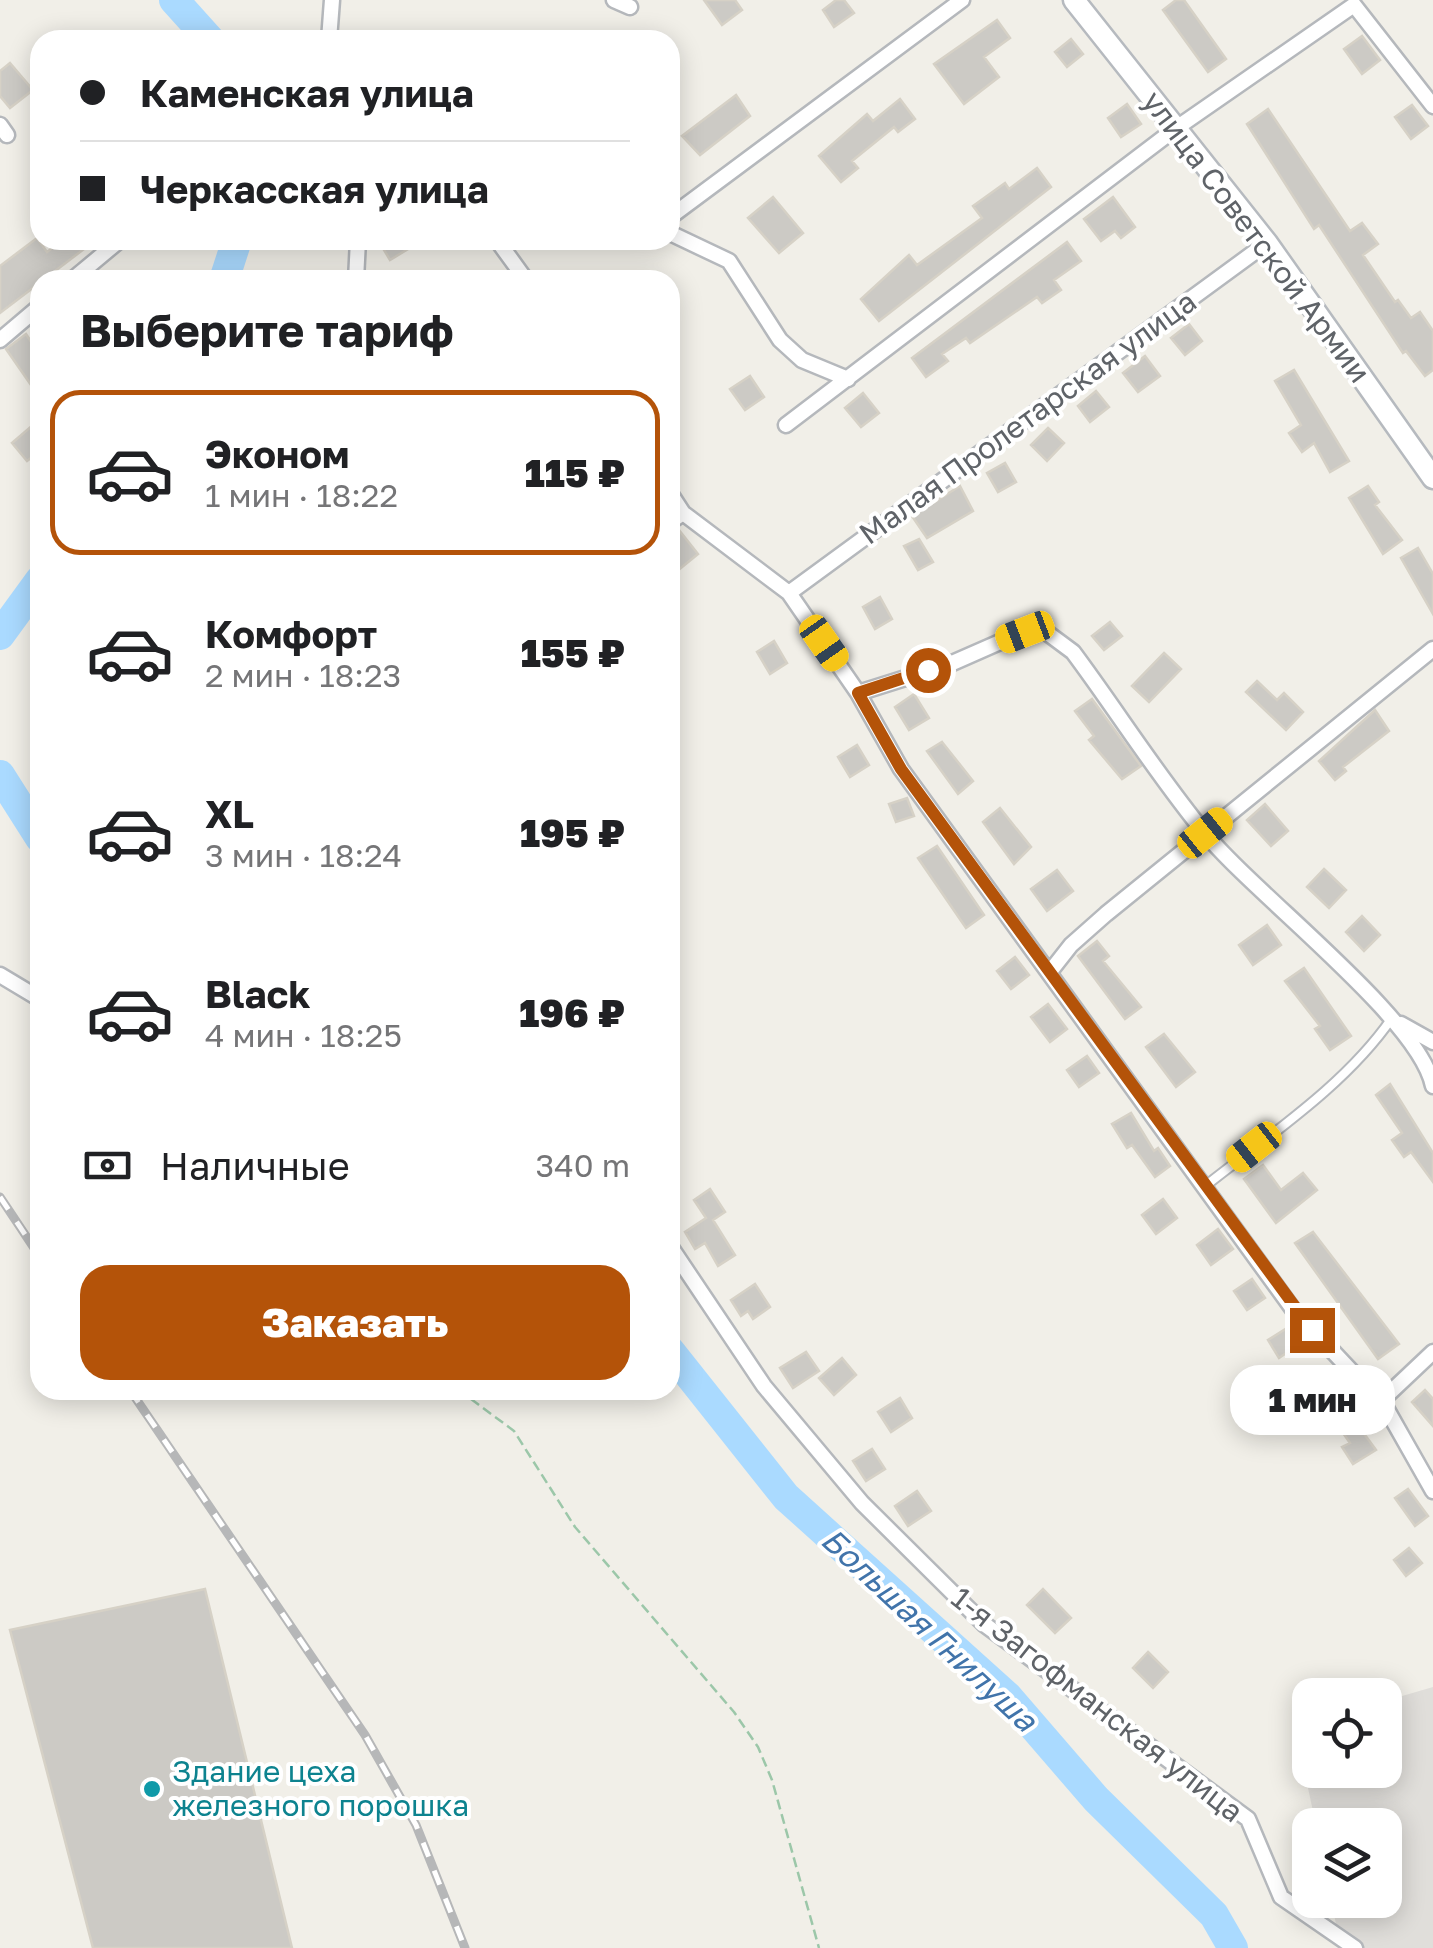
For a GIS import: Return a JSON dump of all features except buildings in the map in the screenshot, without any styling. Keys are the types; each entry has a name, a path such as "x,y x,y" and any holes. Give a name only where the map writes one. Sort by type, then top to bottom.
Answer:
{"main road":[{"name":"улица Советской Армии","path":"1074,0 1266,243 1433,478"}],"street":[{"path":"330,30 332,0"},
{"path":"614,0 630,7"},
{"path":"680,210 962,0"},
{"path":"786,425 1176,129 1354,5 1433,106"},
{"path":"680,238 730,261 780,340 802,360 848,379"},
{"name":"Малая Пролетарская улица","path":"789,593 1266,243"},
{"path":"84,270 108,250"},
{"path":"0,340 30,319"},
{"path":"680,521 789,593 858,693 901,769 1292,1308 1380,1402 1433,1491"},
{"path":"858,693 1042,629 1073,652 1205,833 1392,1018 1427,1066 1433,1086"},
{"path":"1049,973 1071,945 1433,648"},
{"path":"0,975 30,993"},
{"path":"1392,1018 1433,1042"},
{"name":"1-я Загофманская улица","path":"680,1261 764,1386 862,1503 984,1624 1248,1819 1281,1897 1356,1948"},
{"path":"1380,1402 1433,1352"}],"lane":[{"path":"1204,1187 1342,1073 1373,1045 1392,1018"}],"path":[{"path":"472,1400 514,1432 575,1527 734,1712 758,1747 772,1780 819,1948"}],"shaded area":[{"path":"1433,1687 1433,1948 1341,1948 1335,1918 1402,1918 1402,1808 1312,1808 1308,1788 1402,1788 1402,1696"}],"waterway":[{"name":"Большая Гнилуша","path":"174,0 201,30"},
{"name":"Большая Гнилуша","path":"227,270 234,250"},
{"name":"Большая Гнилуша","path":"0,635 30,594"},
{"name":"Большая Гнилуша","path":"0,775 30,822"},
{"name":"Большая Гнилуша","path":"680,1364 786,1497 1008,1697 1096,1799 1214,1915 1233,1948"}],"railway":[{"path":"0,1197 30,1242"},
{"path":"137,1400 365,1735 416,1825 465,1948"}],"place":[{"name":"Здание цеха железного порошка","path":"152,1789"}],"route":[{"path":"928,670 858,693 901,769 1292,1308 1312,1330"}]}
